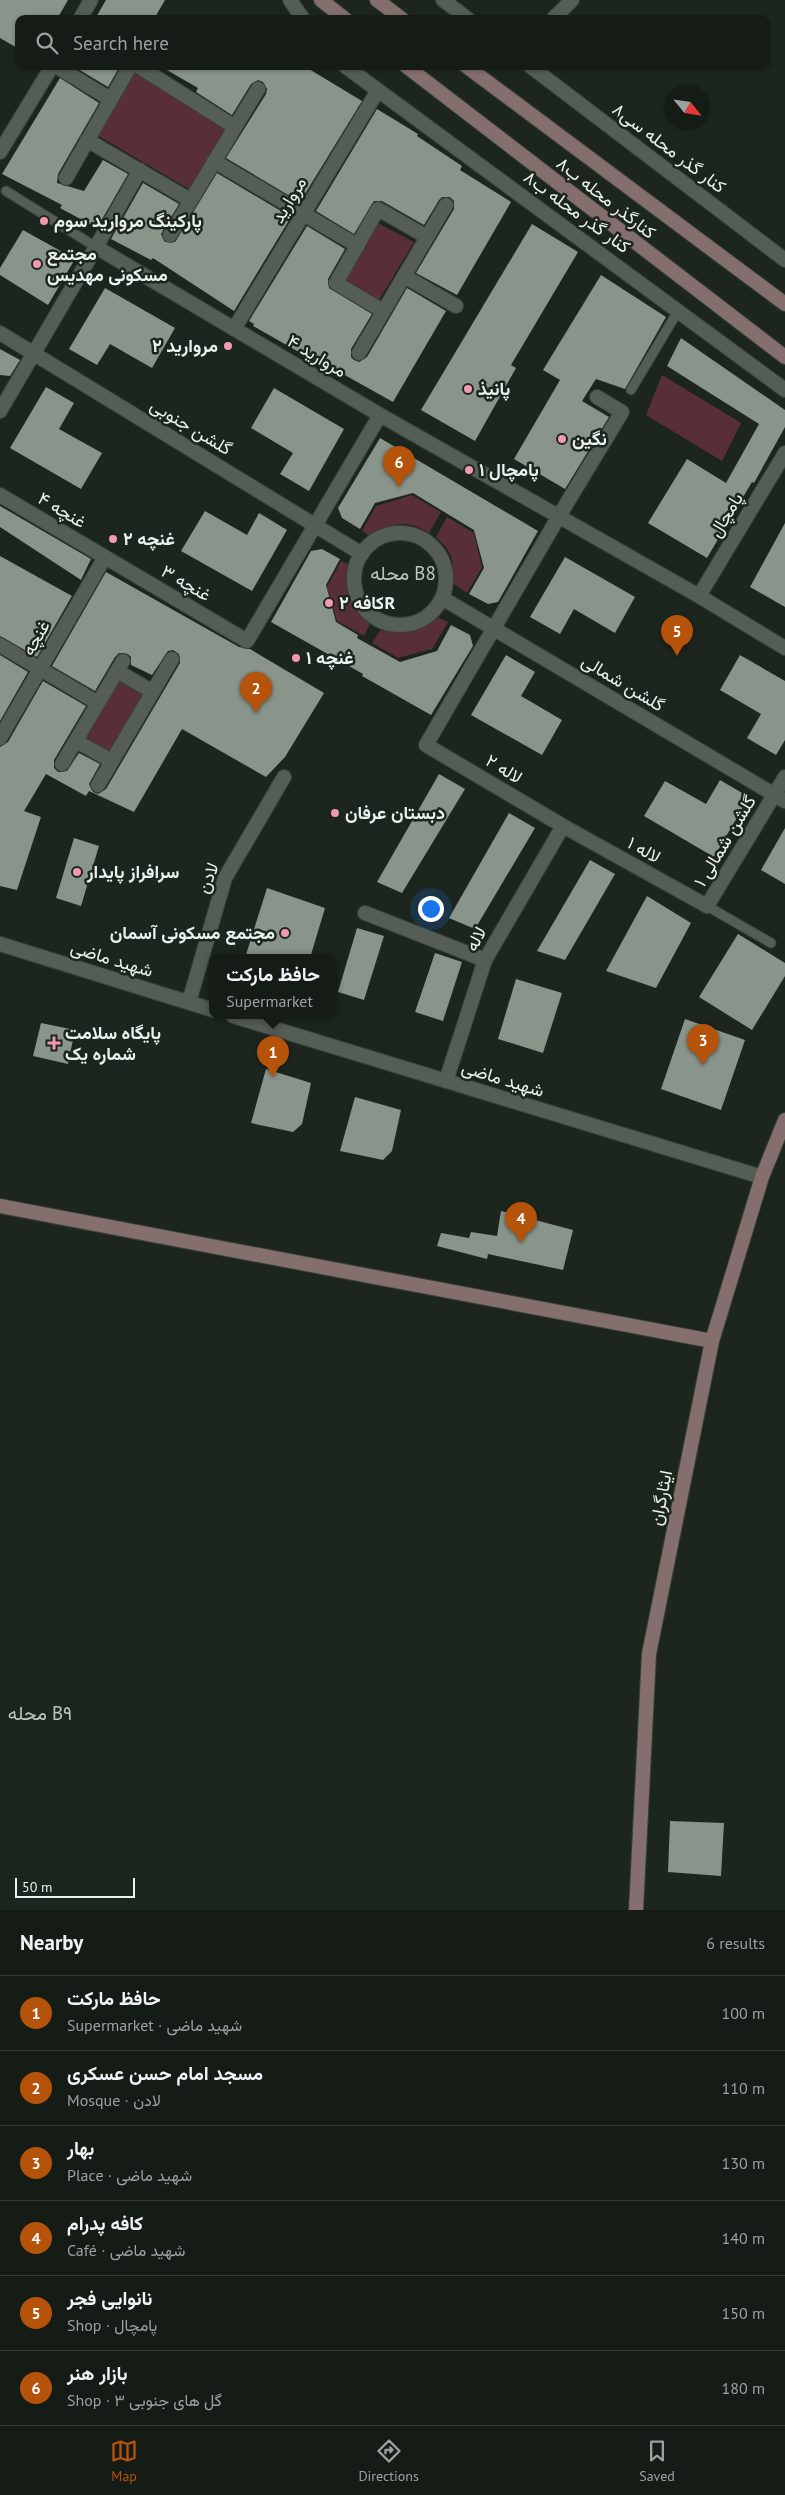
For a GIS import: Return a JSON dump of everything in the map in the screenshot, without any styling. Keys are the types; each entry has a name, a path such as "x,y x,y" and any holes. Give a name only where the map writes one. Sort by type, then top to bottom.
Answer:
{"main road":[{"path":"321,0 340,15"},
{"path":"377,0 397,15"},
{"name":"کنارگذر محله ب۸","path":"411,70 785,357"},
{"path":"471,70 785,304"},
{"name":"ایثارگران","path":"636,1910 650,1654 712,1341 762,1176 785,1120"},
{"path":"0,1206 712,1341"},
{"name":"ایثارگران","path":"638,1895 640,1910"}],"street":[{"path":"82,15 91,0"},
{"path":"290,0 300,15"},
{"path":"443,0 463,15"},
{"path":"557,15 572,0"},
{"path":"0,152 50,70"},
{"path":"63,70 110,99"},
{"path":"66,178 128,70"},
{"path":"144,70 235,126"},
{"name":"کنار گذر محله ب۸","path":"350,70 377,92 587,242 785,390"},
{"name":"کنار گذر محله سی۸","path":"535,70 785,260"},
{"path":"170,235 258,89"},
{"name":"مروارید","path":"234,329 377,92"},
{"path":"87,140 190,200"},
{"path":"214,161 358,246"},
{"path":"0,412 140,170"},
{"path":"359,353 446,205"},
{"path":"383,311 336,283 378,209 427,237"},
{"name":"مروارید ۴","path":"96,247 380,415 699,596 785,648"},
{"path":"404,276 456,306"},
{"name":"گلشن جنوبی","path":"0,333 362,554"},
{"path":"492,628 622,412 597,398"},
{"path":"316,525 380,415"},
{"name":"پامچال","path":"699,596 785,453"},
{"name":"غنچه ۴","path":"0,495 105,557"},
{"name":"غنچه ۳","path":"105,557 247,641 316,525"},
{"path":"402,532 417,536 430,543 440,555 445,569 446,584 442,598 433,611 420,620 406,625 390,624 376,618 364,608 357,595 354,580 356,565 362,554 374,541 387,534 402,532"},
{"name":"غنچه","path":"0,738 105,557"},
{"name":"گلشن شمالی","path":"442,598 780,798"},
{"name":"لاله ۲","path":"492,628 426,745 563,826"},
{"path":"0,645 98,703"},
{"path":"98,785 172,659"},
{"path":"62,764 120,666 153,692"},
{"path":"76,741 112,761"},
{"name":"لادن","path":"189,1002 225,878 284,776"},
{"name":"گلشن شمالی ۱","path":"707,906 780,798 785,777"},
{"name":"لاله ۱","path":"563,826 707,906"},
{"name":"لاله","path":"446,1081 485,960 563,826"},
{"path":"365,913 485,960"},
{"name":"شهید ماضی","path":"0,944 209,1009"},
{"name":"شهید ماضی","path":"243,1019 762,1176"}],"lane":[{"path":"6,192 96,247"},
{"path":"631,390 678,310"},
{"path":"707,906 771,943"}],"shaded area":[{"path":"133,72 225,129 189,189 97,135"},
{"path":"378,223 414,242 379,300 344,280"},
{"path":"662,375 741,423 722,461 646,415"},
{"path":"412,495 441,512 429,533 407,524 387,528 373,538 362,531 376,506"},
{"path":"447,517 474,533 482,567 467,593 449,581 452,568 451,557 436,537"},
{"path":"341,561 352,566 352,581 356,594 367,612 373,617 364,636 337,621 327,587"},
{"path":"434,616 448,622 432,649 398,658 372,643 384,625 397,628 416,626"},
{"path":"117,677 148,694 111,757 80,740"}],"building":[{"path":"0,0 68,0 59,15 15,15 15,47 0,38"},
{"path":"106,0 165,0 156,15 97,15"},
{"path":"80,70 118,70 108,87"},
{"path":"167,70 311,70 362,101 300,202 226,158 266,94 267,89 263,82 258,80 251,84 232,115 196,92 198,88"},
{"path":"60,78 99,103 58,174 57,183 84,191 103,160 128,174 97,228 60,208 62,205 2,174"},
{"path":"377,109 418,134 417,136 462,166 460,170 511,202 457,295 416,273 454,209 454,201 450,197 442,197 439,200 424,225 382,201 374,201 354,234 316,211"},
{"path":"217,173 291,217 234,311 153,258 151,260 111,239 143,183 179,204 161,234 165,242 175,242"},
{"path":"532,224 578,252 511,365 516,368 475,441 421,410"},
{"path":"307,226 345,249 328,279 329,288 372,314 351,349 351,357 354,360 359,362 367,357 407,288 446,311 393,402 343,374 341,376 253,326 254,324 249,321"},
{"name":"مجتمع مسکونی مهدیس","path":"23,230 75,259 48,305 0,275 0,268"},
{"path":"601,275 666,317 625,389 596,379 582,401 609,417 565,489 514,459 560,380 543,370"},
{"path":"105,288 175,328 152,368 110,344 97,365 69,349"},
{"path":"681,338 785,410 785,427 754,483 752,482 707,558 648,523 687,459 726,483 759,424 667,366"},
{"path":"0,349 20,360 10,376 0,375"},
{"path":"46,387 74,403 59,429 102,453 81,489 10,448"},
{"path":"274,388 344,429 309,491 280,474 293,453 251,428"},
{"path":"380,438 538,531 498,602 488,604 469,594 484,568 474,530 413,493 375,503 360,529 342,518 338,508"},
{"path":"0,506 91,559 81,580 0,527"},
{"path":"205,511 247,535 259,513 287,530 252,591 181,551"},
{"path":"785,523 785,607 750,587"},
{"path":"322,549 340,559 326,585 336,622 358,635 357,638 400,662 437,651 451,625 470,635 473,646 431,715 271,622 311,551"},
{"path":"0,556 72,596 37,657 0,636"},
{"path":"565,557 635,597 615,633 574,609 560,634 530,617"},
{"path":"106,572 239,647 250,649 324,693 285,757 266,777 182,729 134,812 89,791 86,796 46,774 24,811 41,817 17,890 0,886 0,747 8,742 43,681 86,706 54,760 54,768 58,772 67,771 79,753 100,764 89,784 93,792 98,794 106,789 180,663 179,654 173,650 168,651 152,675 131,665 131,657 128,654 119,653 95,691 52,666"},
{"path":"0,655 28,672 0,721"},
{"path":"506,655 535,672 521,696 562,720 542,755 471,715"},
{"path":"740,655 785,681 785,740 776,755 747,738 761,714 720,690"},
{"path":"439,774 465,789 402,893 377,882"},
{"path":"720,780 749,797 714,857 644,816 665,781 706,804"},
{"path":"509,813 535,828 475,929 449,918"},
{"path":"785,828 785,884 761,870"},
{"name":"سرافراز پایدار","path":"74,838 99,846 81,906 56,898"},
{"path":"590,860 615,874 565,960 537,951"},
{"name":"مجتمع مسکونی آسمان","path":"267,888 325,908 311,954 246,954"},
{"path":"647,896 691,923 656,988 606,971"},
{"path":"357,928 384,936 364,1000 338,992"},
{"path":"738,934 785,963 785,976 752,1030 699,997"},
{"path":"435,953 462,962 443,1021 415,1012"},
{"path":"516,979 562,993 543,1053 498,1039"},
{"path":"685,1019 745,1040 721,1110 661,1089"},
{"name":"پایگاه سلامت شماره یک","path":"41,1023 75,1030 68,1064 33,1056"},
{"path":"266,1069 311,1083 302,1124 293,1132 251,1123"},
{"path":"355,1097 401,1110 392,1151 383,1160 340,1151"},
{"path":"501,1211 573,1230 563,1270 488,1254 487,1259 437,1246 441,1233 469,1238 471,1232 497,1236"},
{"path":"670,1821 724,1823 721,1876 668,1872"}],"place":[{"name":"پارکینگ مروارید سوم","path":"44,221"},
{"name":"مجتمع مسکونی مهدیس","path":"37,264"},
{"name":"مروارید ۲","path":"228,346"},
{"name":"پانیذ","path":"468,389"},
{"name":"نگین","path":"562,439"},
{"name":"پامچال ۱","path":"469,470"},
{"name":"بازار هنر","path":"399,487"},
{"name":"غنچه ۲","path":"113,539"},
{"name":"کافه ۲R","path":"329,603"},
{"name":"نانوایی فجر","path":"677,656"},
{"name":"غنچه ۱","path":"296,658"},
{"name":"مسجد امام حسن عسکری","path":"256,713"},
{"name":"دبستان عرفان","path":"335,813"},
{"name":"سرافراز پایدار","path":"77,872"},
{"name":"مجتمع مسکونی آسمان","path":"285,933"},
{"name":"پایگاه سلامت شماره یک","path":"54,1043"},
{"name":"بهار","path":"703,1065"},
{"name":"حافظ مارکت","path":"273,1077"},
{"name":"کافه پدرام","path":"521,1243"}],"district":[{"name":"محله B8","path":"403,573"},
{"name":"محله B۹","path":"40,1713"}]}
